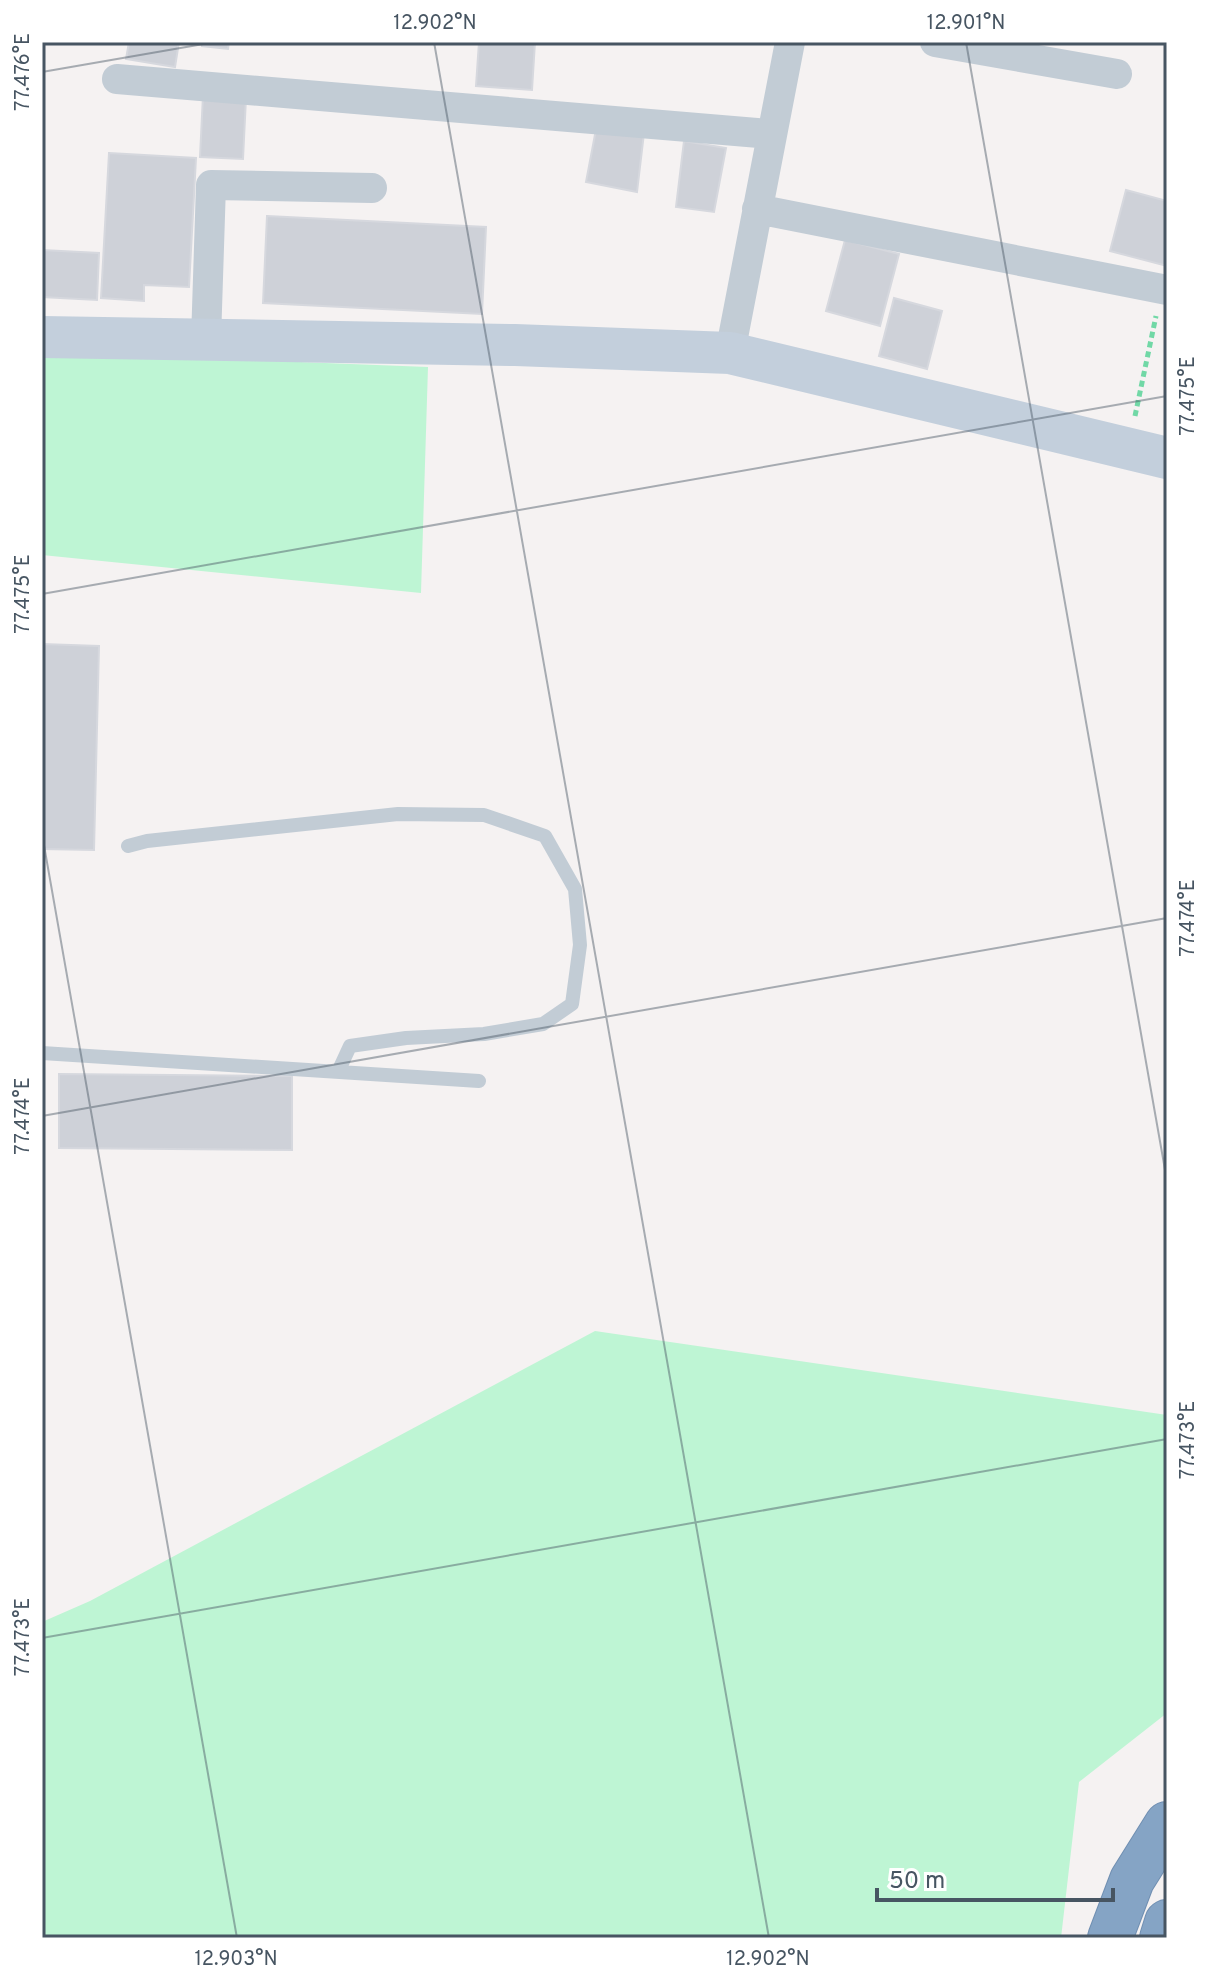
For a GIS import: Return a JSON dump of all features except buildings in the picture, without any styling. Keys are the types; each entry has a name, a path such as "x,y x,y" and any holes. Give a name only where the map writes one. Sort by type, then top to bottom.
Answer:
{"highway":[{"path":"1110,1938 1132,1880 1167,1824"},
{"path":"1162,1938 1167,1922"}],"street":[{"path":"730,353 790,42"},
{"path":"935,42 1117,74"},
{"path":"117,79 770,134"},
{"path":"206,340 211,185 372,188"},
{"path":"757,209 1164,290"},
{"path":"42,337 515,345 730,353 1147,453"}],"lane":[{"path":"128,846 147,841 398,814 484,815 545,836 575,889 580,945 572,1004 543,1024 484,1034 406,1038 350,1046 338,1072"},
{"path":"42,1053 479,1081"}],"path":[{"path":"1147,453 1164,290"}],"green space":[{"path":"42,352 428,367 421,593 42,555"},
{"path":"595,1331 1167,1415 1167,1713 1079,1782 1061,1938 42,1938 42,1622 90,1601"}]}
